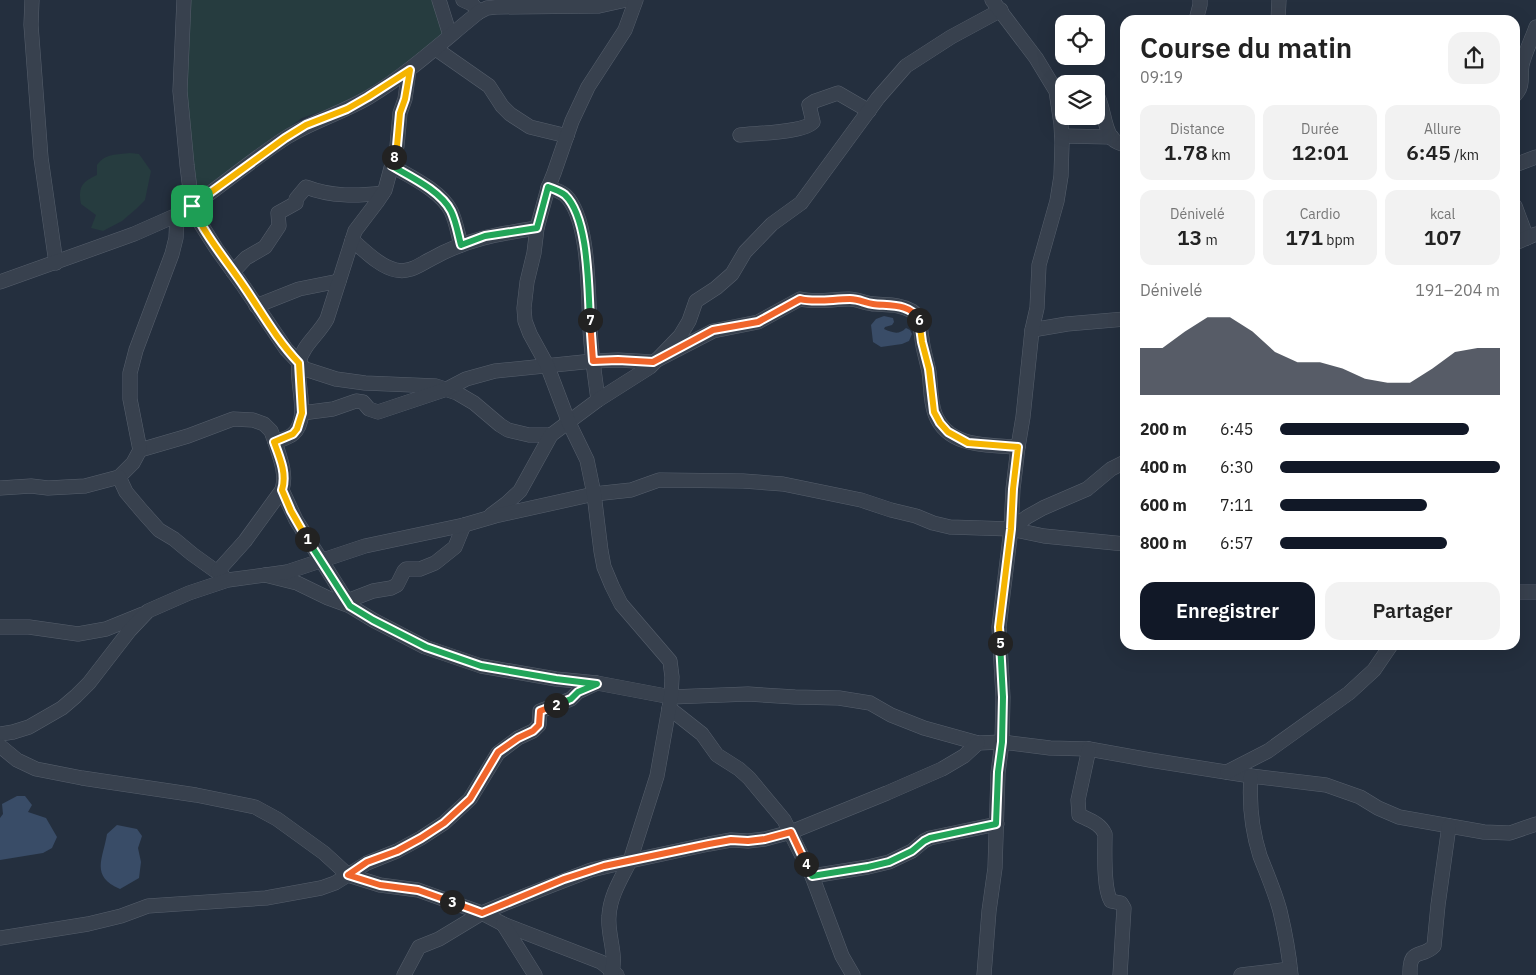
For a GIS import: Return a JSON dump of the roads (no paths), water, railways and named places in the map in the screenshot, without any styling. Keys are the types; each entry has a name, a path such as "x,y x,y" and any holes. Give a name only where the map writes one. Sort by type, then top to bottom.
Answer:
{"street":[{"path":"32,0 31,26 40,158 56,263"},
{"path":"184,0 180,91 192,206 202,225 286,349 305,369 336,379 365,383 436,386 457,393 474,403 508,430 530,435 551,435"},
{"path":"439,0 450,35"},
{"path":"464,0 472,4 480,12"},
{"path":"0,282 134,234 177,215 285,138 306,125 347,109 410,70 450,35 488,8 599,6 626,0"},
{"path":"613,973 613,955 608,918 611,900 630,861 657,776 670,702 672,677 670,661 622,604 612,586 601,551 594,494 587,460 569,423 547,365 530,334 525,321 524,308 537,228 548,187 572,121 588,87 625,30 636,0"},
{"path":"1198,15 1200,0"},
{"path":"1278,15 1279,0"},
{"path":"486,518 520,491 551,435 598,400 650,367 680,336 689,321 696,301 716,288 732,274 745,252 772,224 801,203 878,98 906,66 990,14 996,5 1055,84"},
{"path":"1520,90 1522,66 1536,27"},
{"path":"436,48 484,82 493,91 505,110 525,124 567,136"},
{"path":"274,442 293,434 297,429 302,413 299,363 303,352 327,320 355,231 383,193 397,146 400,113 405,99 410,70"},
{"path":"740,135 798,130 809,127 813,122 809,105 838,93 869,111"},
{"path":"1105,115 1112,138 1120,143"},
{"path":"984,975 989,911 995,868 998,772 1002,742 1003,697 999,627 1011,529 1018,447 1032,330 1037,308 1039,265 1057,201 1061,176 1062,125"},
{"path":"1062,136 1112,138"},
{"path":"1520,163 1536,157"},
{"path":"392,166 434,191 441,198 451,210 461,245"},
{"path":"233,272 246,258 265,247 279,226 278,213 296,204 296,198 306,187 326,193 355,196 383,193"},
{"path":"548,187 566,196 573,206 585,243 593,361 598,400"},
{"path":"0,488 85,486 119,477 133,463 140,450 130,399 130,373 136,350 172,254 176,238 177,215"},
{"path":"1520,221 1526,238"},
{"path":"352,240 384,265 394,270 406,271 485,236 537,228"},
{"path":"256,306 299,289 339,281"},
{"path":"302,413 332,409 356,401 363,402 369,410 378,412 447,389 466,379 495,371 593,361 653,362 713,330 758,322 800,299 809,302 859,300 870,304 904,308 917,315 920,321 922,342 929,369 934,412 948,432 968,443 1018,447"},
{"path":"1032,330 1067,324 1120,319"},
{"path":"140,450 188,436 233,419 253,420 264,424 271,431 283,468 284,484 282,490 251,531 223,576"},
{"path":"1011,529 1043,508 1087,489 1111,469 1120,464"},
{"path":"119,477 126,492 155,526 223,576"},
{"path":"0,627 29,627 78,634 106,629 148,612 223,576 264,576 287,572 365,546 594,494 631,490 659,480 743,481 783,484 861,500 950,527 1011,529 1044,536 1120,544"},
{"path":"282,490 296,520 348,604"},
{"path":"348,604 374,591 394,587 400,581 406,569 420,569 435,563 455,547 464,525"},
{"path":"264,576 297,583 328,598 348,604 373,620 426,647 481,666 597,684 670,702 748,694 839,698 870,703 891,715 924,728 978,743 1002,742 1050,748 1089,749 1251,776 1326,785 1360,797 1378,808 1399,817 1484,832 1510,833 1534,829"},
{"path":"1520,592 1536,592"},
{"path":"0,734 13,732 28,726 62,708 89,683 130,630 148,612"},
{"path":"1227,772 1268,751 1348,693 1374,670 1388,650"},
{"path":"0,938 88,924 121,916 148,906 266,898 328,885 348,875 367,862 397,851 444,823 470,799 498,752 518,738 533,731 539,725 540,711 571,699 578,692 597,684"},
{"path":"670,702 702,734 718,755 750,778 784,820 812,876 842,956 853,975"},
{"path":"404,975 419,947 439,939 482,913 604,866 731,840 765,839 791,832 942,769 964,756 978,743"},
{"path":"0,746 17,760 36,769 82,778 196,795 254,807 278,819 324,853 348,875 380,885 418,890 482,913 503,924 588,956 601,962 613,973"},
{"path":"1089,749 1078,800 1079,815 1104,830 1108,896 1111,901 1121,903 1124,908 1120,975"},
{"path":"1241,975 1290,972 1286,937 1280,910 1260,855 1251,814 1251,776"},
{"path":"812,876 889,862 912,851 930,838 996,824"},
{"path":"1410,975 1410,964 1413,957 1434,946 1449,826"},
{"path":"503,924 536,975"}],"water":[{"path":"884,316 893,318 894,322 884,329 896,333 906,328 912,334 909,341 881,347 873,342 871,325 876,319"},
{"path":"17,796 25,796 32,805 28,812 46,818 57,837 52,848 43,853 0,860 2,804"},
{"path":"117,825 137,829 142,836 138,848 141,862 139,878 120,889 105,878 101,866 107,834"}]}
